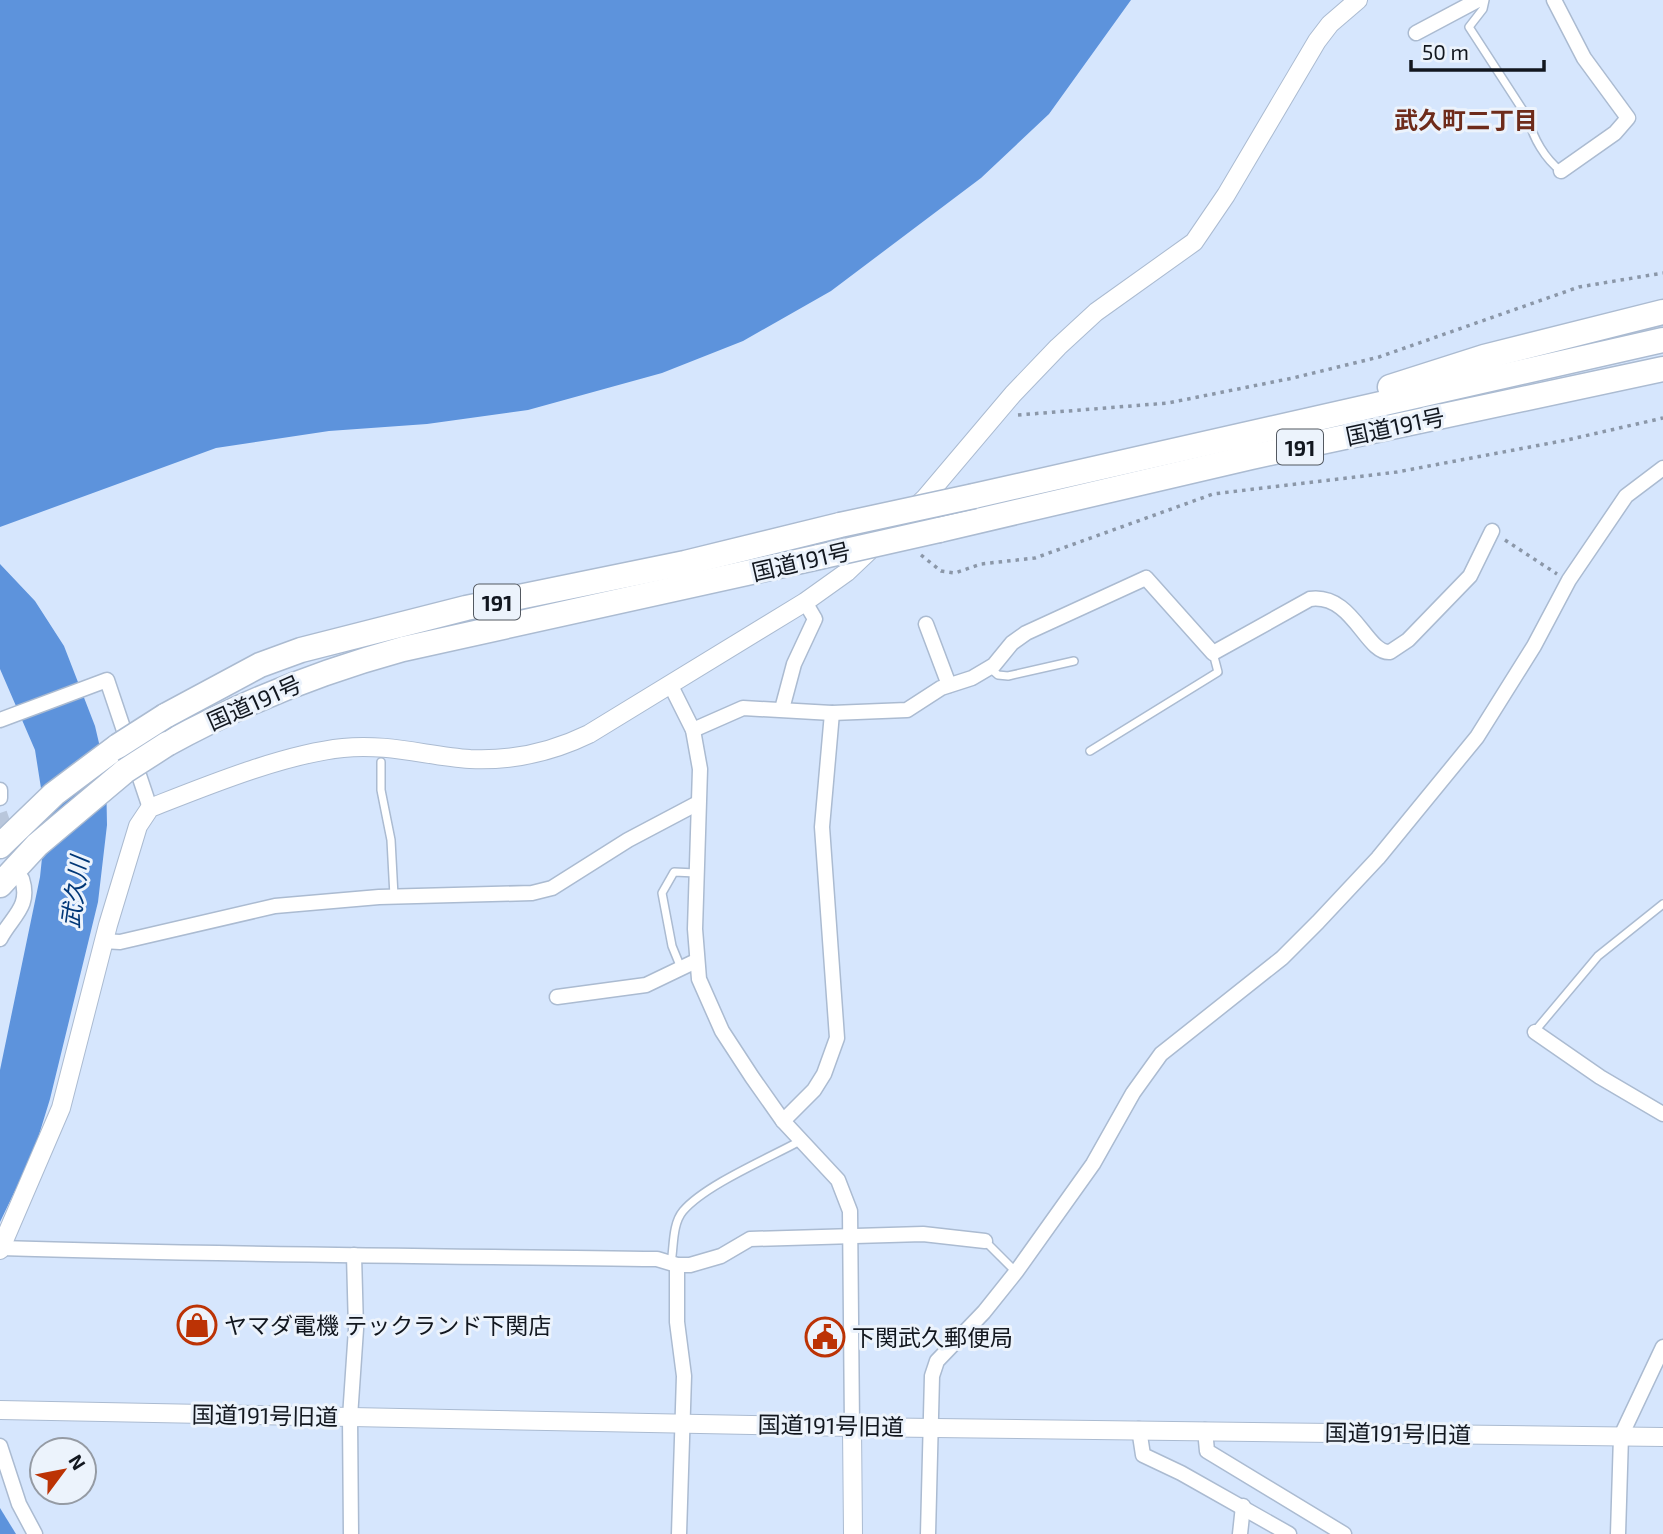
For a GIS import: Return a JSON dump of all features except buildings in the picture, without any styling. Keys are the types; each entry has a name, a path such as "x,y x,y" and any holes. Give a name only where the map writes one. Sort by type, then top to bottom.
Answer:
{"highway":[{"path":"1243,435 1484,357 1663,312"},
{"name":"国道191号","path":"8,839 96,761 165,716 248,670 302,650 466,608 685,563 840,525 1663,340"},
{"name":"国道191号","path":"16,874 100,789 167,744 227,711 336,667 403,649 939,530 1264,454 1663,369"},
{"path":"1595,384 1636,389 1663,384"}],"street":[{"path":"985,1241 923,1234 750,1238 721,1256 674,1264 657,1259 188,1254 1,1249 61,1108 103,941 138,826 150,808 305,755 344,748 393,748 471,759 537,753 589,734 805,602 847,572 925,498 1013,394 1086,320 1194,242 1226,195 1317,41 1329,24 1358,0"},
{"path":"1458,3 1478,0"},
{"path":"1416,33 1478,0"},
{"path":"1554,0 1584,58 1628,118 1615,133 1562,171"},
{"path":"928,1534 932,1376 937,1361 984,1312 1016,1272 1093,1164 1139,1083 1161,1054 1282,958 1318,922 1378,858 1477,737 1534,646 1569,580 1626,496 1663,468"},
{"path":"693,730 743,708 832,713 899,712 949,685 990,668 1012,643 1027,633 1146,578 1213,653 1310,599 1320,597 1341,606 1380,650 1390,652 1408,640 1470,576 1492,531"},
{"path":"782,709 794,664 815,619 805,602"},
{"path":"926,624 949,685"},
{"path":"0,720 107,680 150,808"},
{"path":"670,684 693,730 700,769 702,795 698,803 696,961 699,979 722,1031 783,1121 838,1180 850,1211 853,1534"},
{"path":"783,1121 814,1090 824,1074 837,1038 822,827 832,713"},
{"path":"0,790 0,798"},
{"path":"103,941 120,942 275,906 394,897 532,893 552,888 628,840 698,803"},
{"path":"0,939 22,909 26,889 16,874"},
{"path":"557,997 646,985 696,961"},
{"path":"1535,1032 1600,1077 1663,1114"},
{"path":"351,1534 350,1417 356,1329 354,1255"},
{"path":"674,1264 684,1422 679,1534"},
{"path":"1618,1534 1621,1436 1663,1347"},
{"name":"国道191号旧道","path":"0,1410 852,1427 1663,1437"},
{"path":"1139,1429 1143,1455 1243,1506 1289,1534"},
{"path":"1205,1430 1207,1451 1344,1534"},
{"path":"0,1446 19,1504 35,1534"},
{"path":"1240,1534 1243,1506"}],"lane":[{"path":"1485,0 1483,9 1469,27 1528,118 1532,133 1553,165 1562,171"},
{"path":"1090,751 1218,672 1213,653"},
{"path":"990,668 998,675 1008,676 1074,662"},
{"path":"381,762 381,790 391,840 394,897"},
{"path":"681,969 672,946 662,893 674,872 697,873"},
{"path":"1535,1032 1598,956 1663,904"},
{"path":"674,1264 677,1223 683,1211 712,1189 800,1141"},
{"path":"985,1241 1016,1272"}],"path":[{"path":"1018,415 1167,403 1293,378 1379,357 1579,287 1663,273"},
{"path":"918,552 941,571 954,573 981,564 1035,558 1213,494 1397,472 1567,440 1663,418"},
{"path":"1492,531 1569,580"}],"water":[{"path":"0,0 1131,0 1049,114 981,178 831,291 743,341 662,373 528,410 427,424 329,431 216,448 0,527"},
{"name":"武久川","path":"0,564 35,601 64,646 95,726 106,773 107,825 98,902 50,1099 34,1151 0,1222 0,1070 40,877 46,820 35,750 0,669"},
{"path":"0,1508 16,1534 0,1534"}],"tunnel":[{"path":"0,813 20,871"}],"place":[{"name":"ヤマダ電機 テックランド下関店","path":"197,1325"},
{"name":"下関武久郵便局","path":"825,1337"}],"district":[{"name":"武久町二丁目","path":"1466,119"}]}
